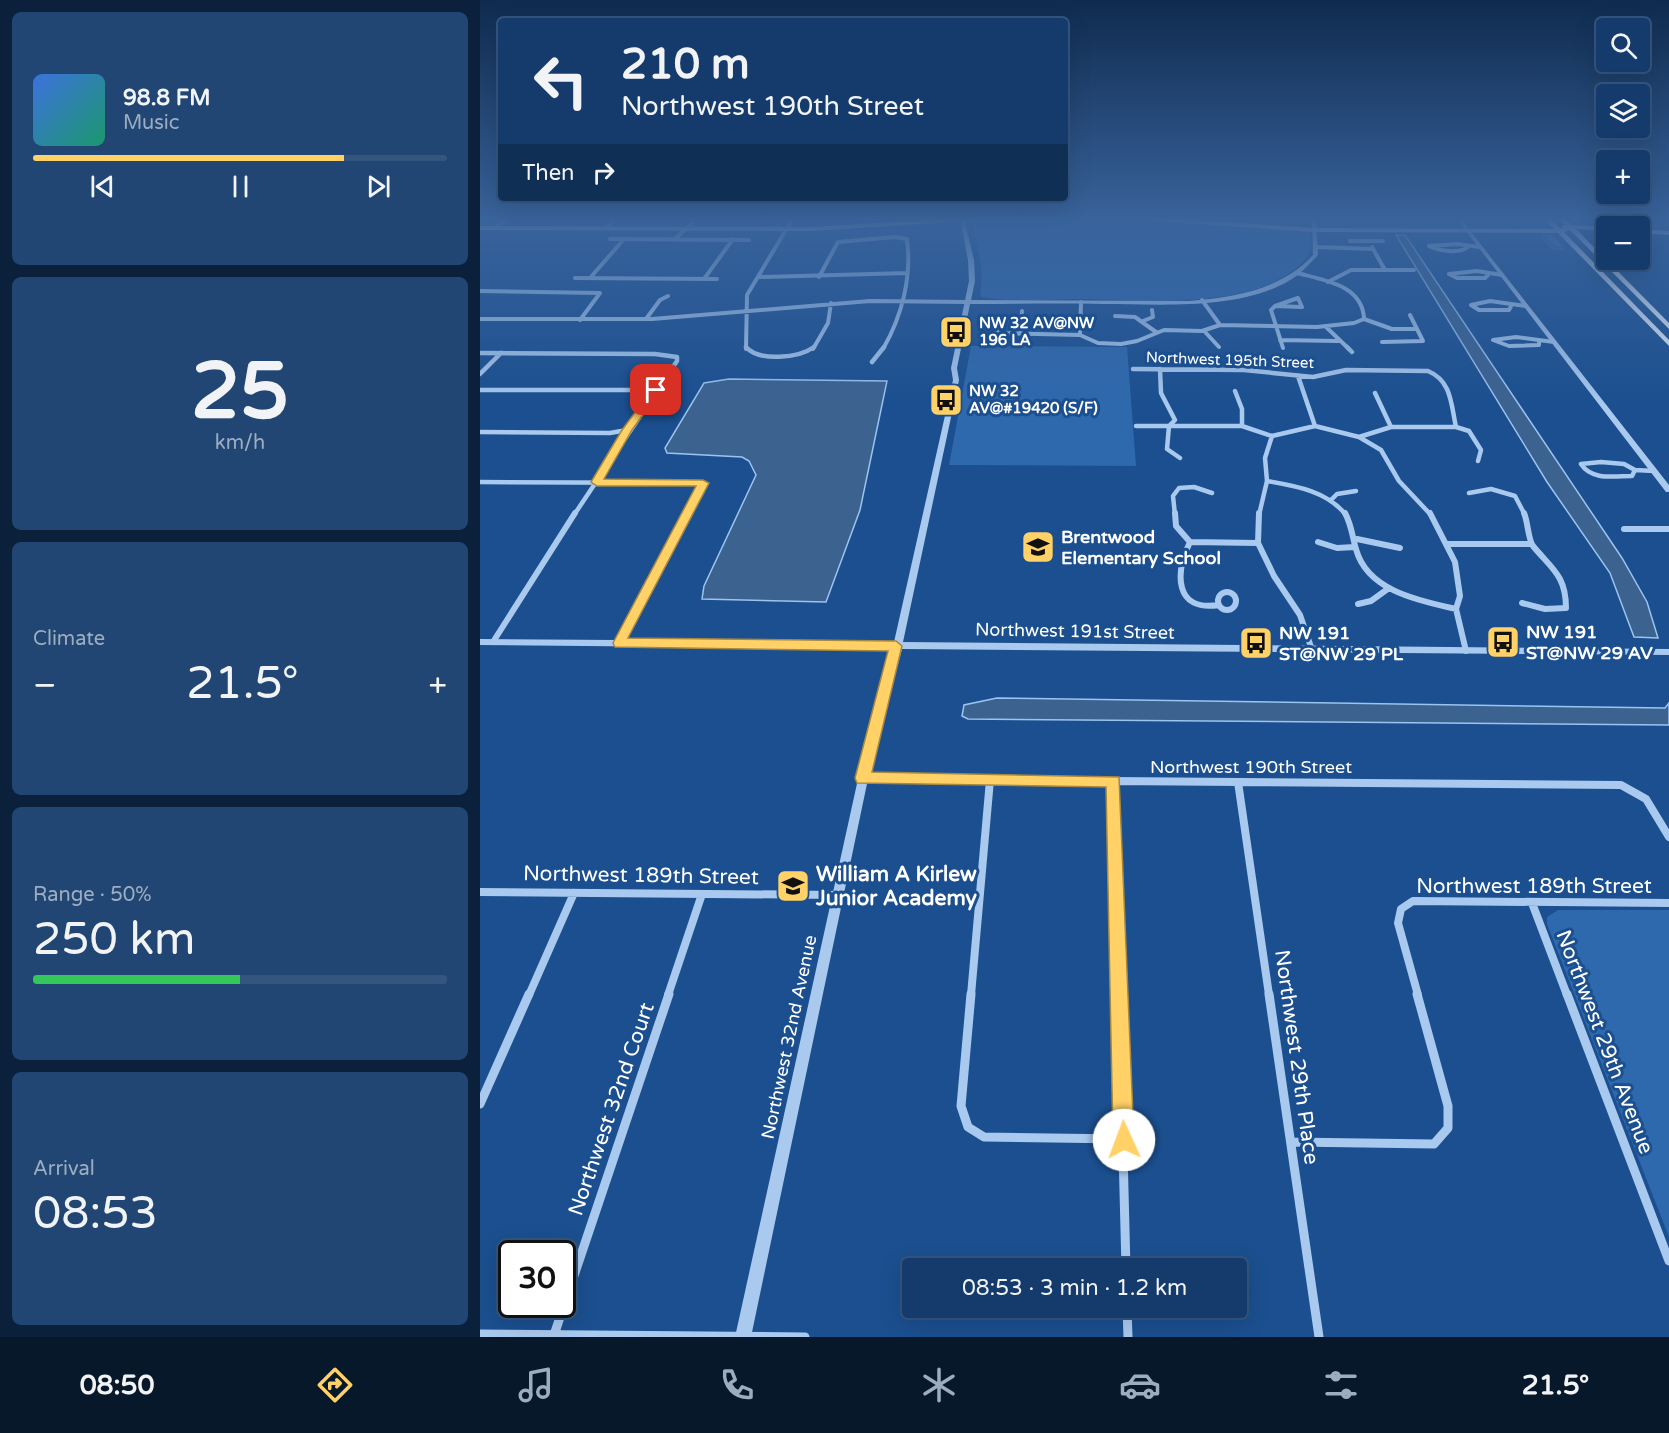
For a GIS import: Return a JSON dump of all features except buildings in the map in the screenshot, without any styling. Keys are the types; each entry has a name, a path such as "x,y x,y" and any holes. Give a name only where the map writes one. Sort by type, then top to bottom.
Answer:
{"main road":[{"path":"1607,280 1669,344"},
{"path":"1623,280 1669,327"},
{"path":"1626,300 1655,313"}],"street":[{"path":"756,280 747,295 746,349 753,354 809,351 818,345 828,323 831,303"},
{"path":"872,362 881,356 902,300 906,280"},
{"name":"Northwest 32nd Avenue","path":"743,1337 863,778 901,634 938,466 956,380 956,354 971,280"},
{"path":"480,320 646,319 831,303 902,300 1082,302 1202,300 1266,288 1282,280"},
{"path":"1322,280 1346,288 1360,301 1366,311 1364,319"},
{"path":"1506,280 1669,490"},
{"path":"480,291 595,292 600,295 580,320"},
{"path":"646,319 660,300 668,296"},
{"path":"1274,306 1302,307 1298,298 1274,306 1271,310 1282,348"},
{"path":"1202,300 1220,325"},
{"path":"1080,335 1082,302"},
{"path":"1511,306 1509,310 1484,310 1471,305 1475,302 1500,302 1511,306 1526,306"},
{"path":"1143,321 1153,317 1152,310"},
{"path":"1021,334 1022,311"},
{"path":"1382,342 1423,341 1410,315"},
{"path":"1115,316 1135,317 1156,332"},
{"path":"985,319 1022,319"},
{"path":"995,342 996,319"},
{"path":"997,333 1080,335 1087,341 1095,343 1125,343 1135,342 1156,332 1206,333 1220,325 1349,325 1364,319 1392,329 1417,329"},
{"path":"1325,326 1352,352"},
{"path":"1392,329 1398,341"},
{"path":"1206,333 1219,347"},
{"path":"1539,342 1537,345 1510,346 1498,344 1493,340 1501,337 1554,342"},
{"path":"1280,340 1338,340"},
{"path":"480,353 673,354 677,357 677,361 627,430 597,482 493,642"},
{"path":"480,374 501,353"},
{"name":"Northwest 195th Street","path":"1133,369 1244,370 1313,377 1346,370 1432,372 1447,387 1453,403 1456,427"},
{"path":"1160,369 1161,393 1175,420 1168,426 1167,449 1180,458"},
{"path":"1298,376 1315,426"},
{"path":"480,390 656,390"},
{"path":"1236,391 1242,409 1242,426"},
{"path":"1375,393 1391,427"},
{"path":"1136,426 1242,426 1272,436 1315,426 1359,437 1381,450 1400,480 1428,510 1448,544 1455,562 1460,596 1456,609 1466,651"},
{"path":"1359,437 1391,427 1456,427 1469,431 1474,437 1481,450 1478,461"},
{"path":"480,432 610,433 627,430"},
{"path":"1272,436 1265,458 1267,481 1259,514 1258,543 1274,576 1300,615 1312,650"},
{"path":"1635,470 1632,476 1593,475 1587,473 1581,464 1618,464 1631,466 1635,470 1654,471"},
{"path":"1267,481 1293,485 1331,500 1347,515 1357,539 1355,547 1367,571 1389,588 1420,600 1456,609"},
{"path":"481,483 703,483 619,643"},
{"path":"1212,493 1188,487 1179,488 1173,496 1176,526 1190,542 1258,543"},
{"path":"1469,493 1491,489 1515,496 1526,515 1531,532 1531,544"},
{"path":"1331,500 1337,495 1356,491"},
{"path":"1624,529 1669,529"},
{"path":"1357,539 1400,548"},
{"path":"1190,542 1181,556 1184,598 1198,607 1219,604"},
{"path":"1318,542 1337,548 1355,547"},
{"path":"1448,544 1531,544 1546,556 1556,569 1567,598 1566,608 1545,609 1522,603"},
{"path":"1358,604 1371,601 1389,588"},
{"name":"Northwest 191st Street","path":"480,642 1669,652"},
{"name":"Northwest 190th Street","path":"863,778 1621,785 1637,790 1650,801 1669,837"},
{"path":"990,780 962,1106 968,1127 984,1137 1124,1140"},
{"path":"1113,781 1126,1258"},
{"name":"Northwest 29th Place","path":"1238,782 1319,1337"},
{"name":"Northwest 189th Street","path":"480,892 837,895"},
{"path":"480,1104 574,893"},
{"name":"Northwest 32nd Court","path":"554,1335 702,894"},
{"name":"Northwest 189th Street","path":"1292,1142 1434,1144 1448,1128 1448,1106 1398,923 1401,909 1413,901 1669,903"},
{"name":"Northwest 29th Avenue","path":"1532,903 1669,1261"},
{"path":"1127,1318 1128,1337"},
{"path":"480,1334 805,1337"}],"shaded area":[{"path":"981,280 1277,280 1249,291 1221,297 1161,301 993,299 980,295"},
{"path":"1424,280 1435,280 1622,558 1647,602 1658,638 1634,637 1610,573 1547,482"},
{"path":"971,346 1127,347 1136,466 949,465"},
{"path":"729,379 887,381 860,510 826,602 702,599 704,586 756,475 749,461 742,457 667,453 665,448 704,383"},
{"path":"997,698 1665,708 1669,703 1669,725 968,719 962,716 964,705"},
{"path":"1558,910 1669,910 1669,1237 1547,924 1547,917"}],"place":[{"name":"NW 32 AV@NW 196 LA","path":"956,332"},
{"name":"NW 32 AV@#19420 (S/F)","path":"946,400"},
{"name":"Brentwood Elementary School","path":"1038,547"},
{"name":"NW 191 ST@NW 29 AV","path":"1503,642"},
{"name":"NW 191 ST@NW 29 PL","path":"1256,643"},
{"name":"William A Kirlew Junior Academy","path":"793,886"}],"route":[{"path":"656,390 627,430 597,482 703,483 619,643 896,646 863,778 1113,781 1124,1140"}]}
